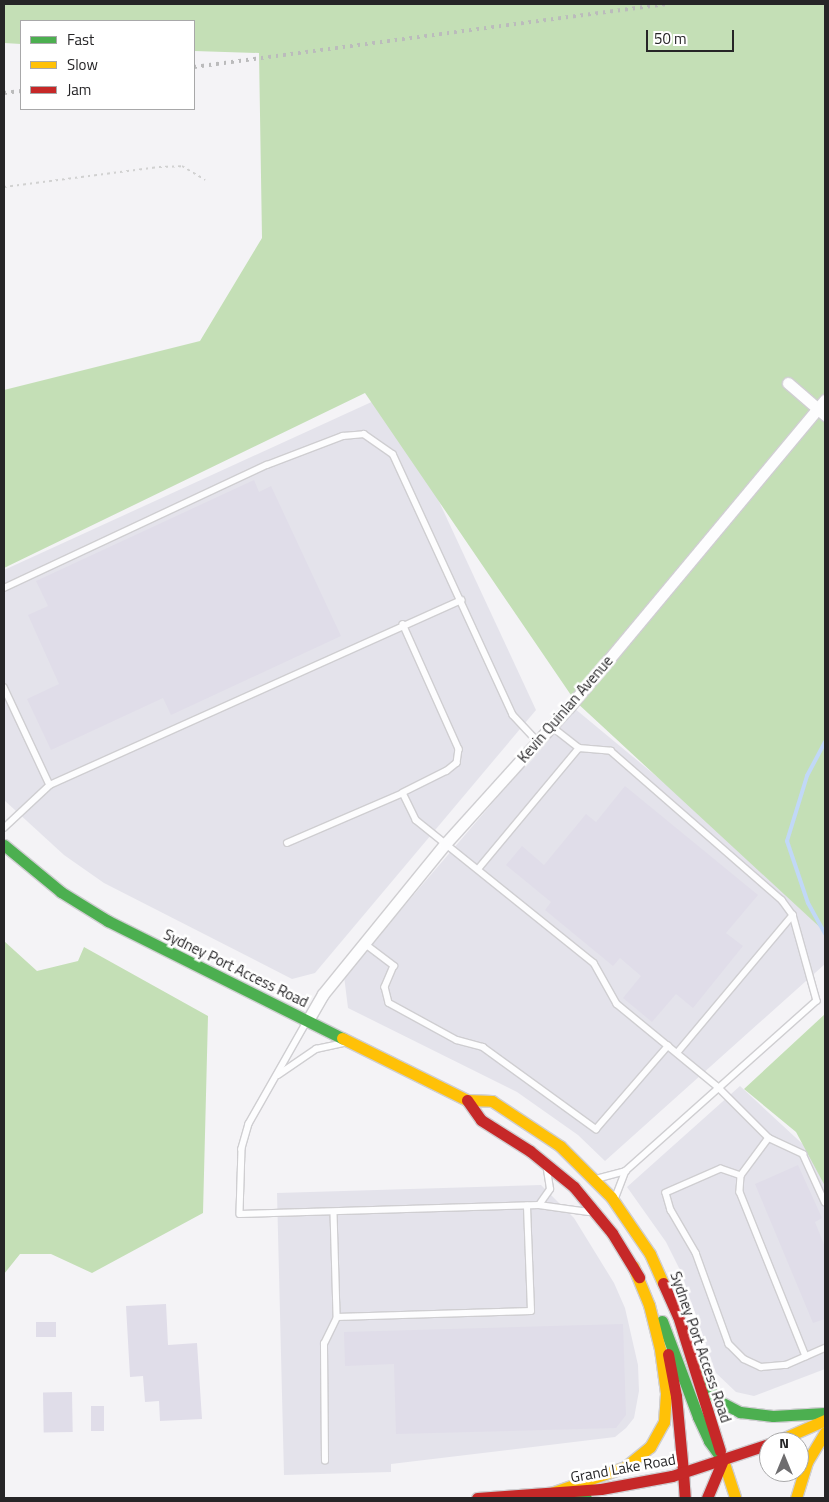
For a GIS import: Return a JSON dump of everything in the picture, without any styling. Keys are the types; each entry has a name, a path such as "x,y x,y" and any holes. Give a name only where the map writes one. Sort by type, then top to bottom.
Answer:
{"main road":[{"name":"Sydney Port Access Road","path":"4,846 61,892 108,921 467,1100 492,1101 560,1146 615,1201 639,1234 661,1274 694,1364 735,1498"},
{"name":"Sydney Port Access Road","path":"467,1100 481,1120 545,1162 600,1217 633,1266 655,1310 668,1355 675,1388 685,1498"},
{"path":"633,1266 660,1317 705,1433 723,1460 707,1498"},
{"path":"546,1495 625,1467 650,1447 664,1422 666,1394 657,1334 644,1292 633,1266"},
{"path":"694,1364 708,1390 734,1410 773,1416 825,1413"},
{"path":"798,1432 825,1420"},
{"path":"796,1498 806,1462 825,1432"},
{"name":"Grand Lake Road","path":"477,1498 546,1495 601,1489 683,1472 759,1447"},
{"path":"546,1495 586,1498"}],"street":[{"path":"788,383 823,408"},
{"name":"Kevin Quinlan Avenue","path":"308,1020 323,994 445,844 551,726 823,408"}],"lane":[{"path":"4,588 267,466 343,436 364,434 378,441 393,454 512,714 537,741"},
{"path":"4,828 50,785 403,624 461,600"},
{"path":"287,843 403,793 448,771 457,763 459,749 403,624"},
{"path":"4,687 50,785"},
{"path":"551,726 579,748 611,750 782,900 793,915 817,1001 718,1087 626,1171 615,1201"},
{"path":"479,868 579,748"},
{"path":"403,793 416,820 445,844 479,868 594,963 617,1004 718,1087 769,1138 803,1154 825,1202"},
{"path":"677,1053 793,915"},
{"path":"364,943 394,966 385,987 389,1004 456,1040 483,1046 596,1129 668,1046"},
{"path":"308,1020 249,1124 242,1149 240,1214 334,1213 539,1205 571,1207 600,1217"},
{"path":"276,1076 316,1049 351,1042"},
{"path":"769,1138 742,1176 740,1192 806,1356"},
{"path":"539,1205 550,1189 545,1162"},
{"path":"742,1176 721,1170 666,1193 671,1210 696,1253 729,1344 744,1359 761,1367 786,1365 825,1348"},
{"path":"595,1179 626,1171"},
{"path":"337,1317 531,1311 527,1206"},
{"path":"325,1461 324,1344 337,1317 334,1213"}],"path":[{"path":"4,187 159,167 182,166 205,180"}],"shaded area":[{"path":"389,394 536,710 315,973 292,979 104,883 64,855 4,800 4,570"},
{"path":"574,708 825,916 825,964 605,1161 578,1135 517,1092 348,1008 344,976"},
{"path":"740,1086 808,1149 825,1181 825,1369 754,1396 736,1392 716,1373 680,1270 666,1242 627,1187"},
{"path":"541,1185 574,1218 614,1283 625,1308 638,1365 639,1391 634,1418 626,1428 615,1437 391,1464 391,1472 284,1475 277,1193"}],"green space":[{"path":"4,4 825,4 825,932 575,701 365,393 4,568 4,390 200,341 262,238 259,53 195,51 195,20 20,20 20,44 4,43"},
{"path":"4,941 37,971 78,961 84,947 208,1016 203,1213 92,1273 51,1254 20,1254 4,1274"},
{"path":"825,1014 825,1186 796,1132 744,1089"}],"building":[{"path":"254,480 259,492 271,486 341,636 171,715 163,698 51,750 27,699 59,684 28,615 48,606 36,581"},
{"path":"625,786 758,895 726,933 743,946 693,1008 676,994 652,1022 623,998 641,976 620,958 613,966 545,910 551,902 506,865 522,846 544,865 586,814 596,822"},
{"path":"798,1165 822,1218 815,1222 825,1247 825,1319 813,1323 755,1184"},
{"path":"166,1304 168,1345 197,1343 202,1419 160,1421 159,1401 145,1402 143,1376 130,1377 126,1306"},
{"path":"36,1322 56,1322 56,1337 36,1337"},
{"path":"623,1324 626,1415 616,1428 396,1434 394,1364 345,1366 344,1332"},
{"path":"72,1392 73,1432 44,1433 43,1393"},
{"path":"91,1406 104,1406 104,1431 91,1431"}],"waterway":[{"path":"825,742 807,776 787,841 808,903 825,934"}],"railway":[{"path":"195,67 665,4"},
{"path":"4,93 20,91"}],"traffic: fast":[{"path":"4,845 61,892 108,921 342,1038"},
{"path":"662,1321 698,1417 709,1441 723,1460"},
{"path":"694,1364 717,1400 740,1412 773,1416 825,1413"},
{"path":"546,1495 586,1498"}],"traffic: slow":[{"path":"342,1038 467,1100 492,1101 560,1146 611,1197 650,1254 663,1283"},
{"path":"551,1493 625,1467 650,1447 664,1422 666,1393 660,1349 649,1305 633,1266"},
{"path":"798,1432 825,1420"},
{"path":"796,1498 807,1462 825,1432"},
{"path":"723,1460 735,1498"}],"traffic: jam":[{"path":"467,1100 481,1120 530,1151 574,1187 612,1233 639,1277"},
{"path":"663,1283 678,1316 720,1451"},
{"path":"668,1354 676,1396 683,1472"},
{"path":"477,1498 601,1489 672,1476 759,1447"},
{"path":"707,1498 723,1460"},
{"path":"683,1472 685,1498"}]}
